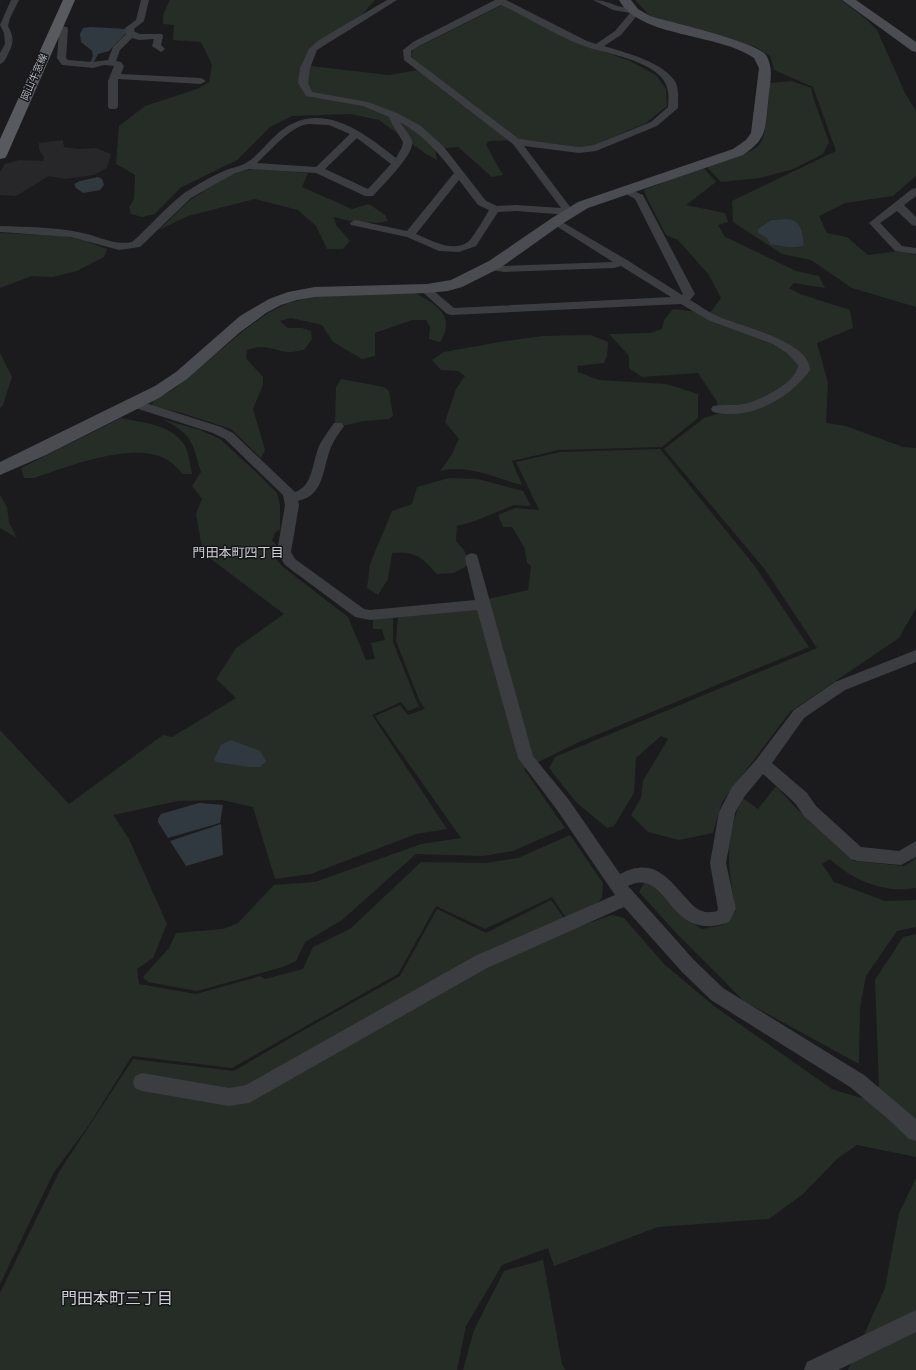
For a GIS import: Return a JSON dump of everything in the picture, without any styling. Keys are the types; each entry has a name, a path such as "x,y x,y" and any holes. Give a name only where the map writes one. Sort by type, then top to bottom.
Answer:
{"main road":[{"name":"岡山牛窓線","path":"0,155 69,0"}],"street":[{"path":"0,61 9,44 8,33 4,26 6,18 15,0"},
{"path":"131,34 129,28 140,21 145,0"},
{"path":"363,19 380,0"},
{"path":"393,0 322,42 313,49 305,68 303,83 309,94 317,97 365,104 394,115 418,128 441,149 482,203 495,208 569,212"},
{"path":"597,0 616,8 634,12"},
{"path":"0,470 168,386 247,320 262,309 278,301 300,294 424,288 449,285 491,267 557,222 569,212 583,205 738,152 751,143 756,138 759,128 765,68 762,58 753,51 741,46 659,24 646,19 628,7 626,0"},
{"path":"848,0 914,44"},
{"path":"516,142 579,150 596,148 654,124 673,108 674,96 671,83 662,73 649,65 623,54 584,43 500,1 407,50 407,58 516,142 569,212"},
{"path":"596,47 618,33 634,12"},
{"path":"56,28 64,29 61,58 65,63 93,65 104,62 118,64 119,66 113,81 113,107"},
{"path":"111,63 116,48 131,34"},
{"path":"131,34 139,37 159,36 156,46 160,49"},
{"path":"115,76 201,80"},
{"path":"0,229 72,234 94,239 116,248 136,245 187,196 231,171 249,166 318,170 369,194 408,147 408,141 394,120 394,115"},
{"path":"249,166 288,130 300,122 313,121 332,122 357,133 396,163"},
{"path":"318,170 357,133"},
{"path":"410,235 459,173"},
{"path":"424,288 450,312 684,300 689,294 639,197 624,190"},
{"path":"916,191 874,223 899,249 916,251"},
{"path":"897,205 916,223"},
{"path":"355,223 410,235 443,249 459,249 472,244 495,208"},
{"path":"557,222 712,318 777,342 791,350 804,364 804,370 800,378 789,387 757,404 740,409 717,409"},
{"path":"491,267 504,269 614,265 623,262"},
{"path":"133,404 217,430 229,436 289,493 292,505 284,552 290,562 360,613 370,615 483,604"},
{"path":"290,498 300,496 308,492 314,482 326,445 338,426"},
{"path":"472,558 483,604 526,758 563,805 628,898 688,966 717,994 858,1081 916,1132"},
{"path":"617,883 639,873 650,875 659,881 688,912 699,918 712,920 723,917 727,909 718,863 727,812 738,792 762,764 799,714 840,686 916,656"},
{"path":"762,764 801,798 810,811 857,854 901,858 916,848"},
{"path":"142,1082 229,1097 249,1094 480,962 628,898"},
{"path":"815,1370 916,1321"}],"shaded area":[{"path":"170,0 375,0 359,18 322,39 310,48 302,65 389,75 425,69 413,60 411,54 414,49 502,5 593,48 630,61 656,75 666,89 667,106 646,123 595,145 579,147 526,140 489,141 486,145 503,175 492,177 458,147 435,149 437,160 426,154 379,120 351,114 292,116 270,127 237,160 180,188 155,214 142,217 131,214 129,207 134,199 135,175 116,164 119,126 145,106 197,89 209,82 212,65 201,42 173,40 174,25 163,24 163,15"},
{"path":"635,0 841,0 865,18 877,30 905,93 916,111 916,176 893,196 845,203 819,216 827,233 847,237 868,255 900,251 916,255 916,307 852,288 811,260 782,254 733,222 732,201 836,151 813,87 774,70 770,56 756,47 650,16","holes":["785,219 795,247 775,245 758,229 771,220"]},
{"path":"83,28 126,29 127,32 109,51 98,54 94,62 90,63 93,56 92,51 81,42 80,34"},
{"path":"792,81 811,88 829,142 823,154 793,169 760,178 721,182 706,166 747,153 758,146 764,135 766,126 770,83"},
{"path":"63,140 64,147 79,149 96,148 111,154 107,168 94,175 65,179 49,176 16,196 0,195 0,172 5,164 19,160 43,161 44,157 39,150 39,143"},
{"path":"703,167 716,182 686,205 725,213 728,222 718,225 725,237 796,271 819,276 825,288 794,283 789,288 800,294 850,310 853,328 817,343 828,383 826,423 846,426 903,447 916,448 916,608 899,638 790,712 722,802 713,833 679,840 648,832 631,815 641,798 643,781 668,739 661,736 636,758 634,793 614,826 607,828 576,802 549,768 555,757 817,648 766,571 664,449 704,418 720,413 716,400 698,373 642,377 629,368 629,356 609,334 650,333 662,329 664,320 673,309 710,313 721,298 709,275 678,240 666,235 644,190"},
{"path":"256,169 308,173 302,187 352,209 369,204 385,215 388,221 374,223 334,217 336,225 350,241 343,249 327,249 316,226 298,210 255,199 188,216 159,230 190,200 235,172"},
{"path":"98,177 102,179 104,185 100,190 83,193 76,188 74,184 80,181"},
{"path":"785,219 794,221 798,224 804,245 792,247 770,244 767,238 758,233 758,229 771,220"},
{"path":"0,233 64,236 83,240 107,249 104,257 77,271 52,277 32,276 0,288"},
{"path":"414,292 436,306 445,317 445,333 440,342 429,339 430,327 426,320 412,320 375,333 375,356 362,359 333,342 322,325 291,318 280,321 288,328 302,328 311,331 312,339 304,350 290,352 259,347 247,350 246,358 263,377 263,385 253,409 265,450 261,458 231,429 182,413 152,406 153,401 174,389 242,332 268,313 288,303 309,298 327,296"},
{"path":"591,335 608,342 607,356 604,363 577,366 578,372 599,380 666,384 698,394 698,418 662,447 559,450 512,461 522,485 481,473 461,469 440,471 451,456 459,439 445,422 456,389 465,376 458,371 441,370 432,360 444,352 500,342 542,336"},
{"path":"0,353 12,377 3,405 0,408"},
{"path":"341,379 384,387 389,391 393,416 389,419 364,421 346,425 335,423 336,387"},
{"path":"121,418 147,423 173,433 185,446 192,474 183,474 171,462 155,455 139,453 102,457 34,478 24,478 21,468"},
{"path":"162,419 200,430 220,439 277,493 280,505 280,529 275,533 272,541 276,544 275,558 283,567 348,617 366,660 375,659 371,643 385,640 382,629 373,629 373,618 393,616 393,642 419,707 408,711 401,702 372,715 447,829 416,834 311,874 275,879 253,807 222,800 178,801 113,815 129,839 167,924 153,958 137,969 139,984 196,994 260,976 265,979 303,969 313,947 350,929 421,862 486,863 518,858 570,835 603,883 602,898 592,908 566,918 552,897 485,929 436,906 398,974 232,1068 132,1056 89,1125 54,1172 0,1284 0,730 69,804 163,735 172,737 236,698 216,679 236,648 284,614 203,553 196,514 202,499 192,486 201,472 193,446 185,434 172,424"},
{"path":"660,449 754,565 809,647 577,743 524,769 565,828 513,851 483,856 416,854 342,920 305,942 296,961 283,967 197,991 148,982 143,977 169,948 176,933 223,929 238,923 274,885 315,882 421,844 461,838 375,716 400,705 408,715 425,709 419,700 396,641 398,615 488,599 528,590 531,566 527,563 525,549 512,527 503,527 498,515 515,508 539,510 516,462 560,452"},
{"path":"449,478 478,479 523,491 531,506 514,505 475,521 457,526 456,541 464,550 470,564 454,573 437,574 418,556 407,553 392,553 388,579 378,595 367,588 370,564 392,511 412,504 417,487"},
{"path":"0,495 7,507 9,523 17,538 0,528"},
{"path":"231,740 260,751 266,761 260,767 249,767 216,762 214,759 221,745"},
{"path":"776,786 794,806 854,861 905,866 916,858 916,888 904,889 893,889 870,884 848,873 830,859 822,864 834,882 885,901 916,900 916,927 897,931 866,976 860,1008 859,1064 744,1001 679,936 639,892 644,883 652,885 684,917 702,929 723,925 736,911 729,867 729,853 732,826 737,812 743,798 758,809"},
{"path":"199,803 223,805 220,823 168,838 158,822 161,814"},
{"path":"221,824 223,855 186,866 170,841"},
{"path":"551,900 572,929 612,915 624,918 664,964 714,1006 832,1089 861,1098 879,1086 875,980 903,937 916,934 916,1157 857,1145 838,1158 803,1194 769,1219 658,1227 554,1266 548,1248 502,1265 466,1326 457,1370 0,1370 0,1293 59,1172 133,1059 234,1071 400,976 437,909 486,933"},
{"path":"916,1178 916,1370 848,1370 885,1288 899,1213"},
{"path":"543,1260 562,1364 565,1370 463,1370 474,1330 504,1271"}],"district":[{"name":"門田本町四丁目","path":"238,552"},
{"name":"門田本町三丁目","path":"117,1298"}]}
